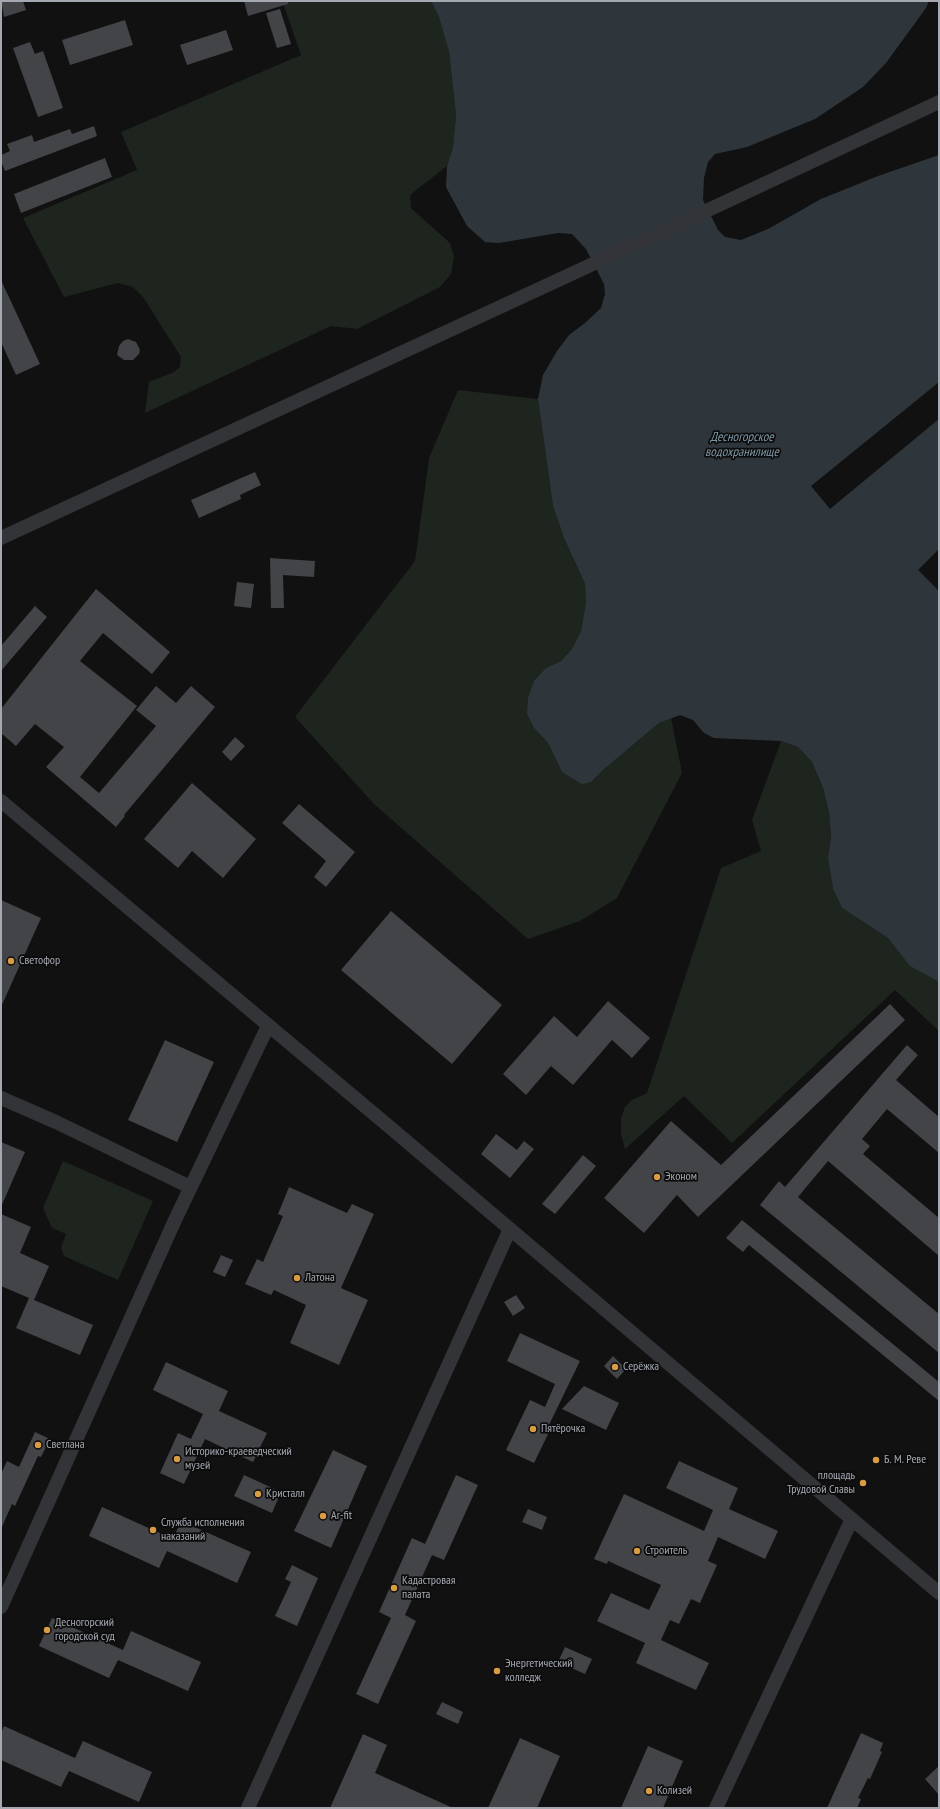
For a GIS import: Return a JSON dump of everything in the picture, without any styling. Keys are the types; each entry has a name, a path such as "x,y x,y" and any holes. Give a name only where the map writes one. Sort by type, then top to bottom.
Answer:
{"street":[{"path":"1,538 939,102"},
{"path":"1,801 510,1229 939,1593"},
{"path":"1,1607 190,1187 268,1026"},
{"path":"1,1098 56,1122 190,1187"},
{"path":"248,1808 510,1229"},
{"path":"716,1808 852,1519"}],"shaded area":[{"path":"273,1 431,1 439,17 449,52 456,115 453,147 447,166 410,195 411,208 450,243 454,257 451,274 440,287 357,329 331,326 145,413 149,382 174,372 180,367 181,357 143,297 133,287 118,283 64,297 23,218 137,170 121,132 301,55 283,3"},
{"path":"458,390 538,399 553,506 564,538 585,584 586,603 581,631 572,649 561,661 546,668 534,728 548,743 562,772 591,782 659,723 671,718 682,773 617,898 580,921 528,939 374,804 295,717 415,561 429,458"},
{"path":"781,741 798,747 812,762 823,788 829,812 831,836 828,858 833,889 842,908 888,938 911,966 939,982 939,1031 895,990 732,1143 684,1096 625,1149 621,1134 621,1118 625,1107 632,1100 647,1093 721,868 761,851 752,820"},
{"path":"63,1161 153,1201 118,1280 64,1256 61,1248 66,1234 52,1228 43,1208"}],"water":[{"name":"Десногорское водохранилище","path":"431,1 929,1 926,8 886,63 863,87 815,119 747,147 715,154 708,162 704,178 703,200 718,230 725,237 741,240 768,229 821,199 878,176 939,155 939,982 910,966 888,938 842,908 833,889 828,858 831,836 829,812 823,788 812,762 798,747 781,741 714,738 704,733 693,720 680,715 659,723 591,782 582,784 562,772 548,743 534,728 527,713 528,698 534,681 546,668 561,661 572,649 581,631 586,603 585,584 564,538 553,506 538,399 543,375 557,351 569,335 601,308 605,294 604,284 586,249 572,234 558,233 499,243 485,242 467,226 446,187 447,166 453,147 456,115 449,52 439,17"}],"pier":[{"path":"939,382 939,419 830,509 811,486"},
{"path":"939,549 939,589 938,590 918,570"}],"building":[{"path":"1,1 23,1 26,10 4,17"},
{"path":"244,1 288,1 288,4 248,16"},
{"path":"280,9 291,44 277,48 266,13"},
{"path":"125,20 133,45 70,65 62,40"},
{"path":"226,30 233,50 187,65 180,45"},
{"path":"30,42 35,54 43,51 63,108 38,117 13,48"},
{"path":"94,126 97,136 5,171 1,161 1,155 10,151 7,144 32,135 34,142 70,129 72,134"},
{"path":"105,158 112,177 21,213 14,194"},
{"path":"1,280 40,364 16,375 1,342"},
{"path":"128,339 136,342 140,350 139,354 133,360 124,360 117,355 119,346 123,341"},
{"path":"255,472 261,485 240,495 241,499 199,518 191,500"},
{"path":"270,558 315,561 314,577 283,575 284,608 271,608"},
{"path":"237,582 254,584 251,608 234,606"},
{"path":"96,589 170,652 152,674 103,633 80,661 137,706 80,777 99,793 156,726 136,710 156,686 176,703 191,686 215,707 124,815 125,816 116,827 46,767 64,747 35,724 16,746 1,733 1,709"},
{"path":"35,606 47,617 1,671 1,646"},
{"path":"235,737 245,746 231,761 222,752"},
{"path":"192,783 256,839 223,878 192,851 178,868 144,839"},
{"path":"299,804 355,852 326,887 314,877 326,861 282,823"},
{"name":"Светофор","path":"1,900 41,918 1,1007"},
{"path":"391,911 502,1005 452,1064 341,970"},
{"path":"608,1001 650,1038 632,1058 612,1040 573,1085 551,1066 526,1095 503,1074 554,1016 577,1037"},
{"path":"890,1004 905,1020 698,1217 677,1195 644,1233 604,1198 671,1121 721,1165"},
{"path":"165,1040 214,1062 177,1142 128,1120"},
{"path":"907,1045 918,1055 896,1080 939,1117 939,1153 887,1109 862,1139 870,1146 863,1154 939,1218 939,1256 828,1161 798,1197 939,1314 939,1353 760,1205 779,1181 785,1187"},
{"path":"496,1134 517,1150 524,1141 534,1149 510,1178 481,1154"},
{"path":"1,1142 25,1152 1,1207"},
{"path":"583,1155 596,1166 555,1214 542,1204"},
{"name":"Латона","path":"289,1187 347,1213 352,1204 374,1214 341,1288 368,1300 339,1365 290,1343 306,1305 274,1290 271,1295 245,1284 257,1259 263,1262 283,1216 278,1214"},
{"path":"1,1214 31,1227 20,1253 49,1266 34,1300 93,1325 80,1355 16,1328 29,1298 1,1286"},
{"path":"742,1220 939,1382 939,1401 749,1245 743,1252 726,1238"},
{"path":"221,1255 233,1260 225,1277 213,1272"},
{"path":"516,1295 525,1308 513,1316 504,1302"},
{"path":"520,1333 580,1361 548,1427 551,1428 534,1463 506,1450 530,1400 545,1407 555,1384 507,1361"},
{"name":"Серёжка","path":"613,1356 626,1369 617,1379 604,1366"},
{"path":"166,1362 228,1391 219,1411 267,1433 253,1462 205,1439 184,1484 160,1473 178,1433 191,1439 203,1414 153,1390"},
{"path":"584,1386 619,1403 606,1430 562,1409"},
{"path":"35,1432 50,1439 41,1457 38,1456 15,1506 12,1504 1,1529 1,1474 7,1461 19,1467"},
{"path":"333,1450 367,1466 331,1548 294,1531"},
{"path":"679,1461 738,1488 729,1509 778,1531 765,1559 718,1537 708,1561 717,1565 700,1603 691,1599 679,1624 670,1620 661,1640 709,1663 696,1690 636,1663 645,1643 597,1621 611,1593 649,1610 661,1585 608,1561 607,1564 594,1559 624,1494 704,1531 713,1510 666,1488"},
{"name":"Кристалл","path":"244,1475 281,1492 272,1513 234,1496"},
{"path":"456,1475 478,1485 444,1560 432,1555 405,1615 416,1621 378,1704 356,1694 391,1618 379,1612 412,1538 425,1544"},
{"path":"102,1507 173,1539 181,1521 251,1552 237,1583 167,1551 159,1568 89,1536"},
{"path":"528,1509 547,1517 542,1530 522,1522"},
{"path":"292,1565 318,1578 297,1626 275,1616 291,1582 285,1579"},
{"path":"52,1618 123,1650 131,1631 201,1662 188,1691 118,1660 109,1678 39,1646"},
{"path":"565,1647 592,1659 585,1674 558,1662"},
{"path":"442,1702 463,1712 458,1724 436,1714"},
{"path":"4,1726 75,1758 83,1741 152,1772 139,1802 69,1771 61,1787 1,1760 1,1733"},
{"path":"861,1733 883,1743 880,1751 882,1752 870,1779 868,1778 858,1798 861,1799 857,1808 827,1808"},
{"path":"363,1734 387,1745 375,1773 453,1808 330,1808"},
{"path":"520,1738 560,1756 537,1808 488,1808"},
{"name":"Колизей","path":"648,1746 683,1761 663,1808 621,1808"},
{"path":"939,1766 939,1795 925,1779"}],"place":[{"name":"Светофор","path":"11,961"},
{"name":"Эконом","path":"657,1177"},
{"name":"Латона","path":"297,1278"},
{"name":"Серёжка","path":"615,1367"},
{"name":"Пятёрочка","path":"533,1429"},
{"name":"Светлана","path":"38,1445"},
{"name":"Историко-краеведческий музей","path":"177,1459"},
{"name":"Б. М. Реве","path":"876,1460"},
{"name":"площадь Трудовой Славы","path":"863,1483"},
{"name":"Кристалл","path":"258,1494"},
{"name":"Ar-fit","path":"323,1516"},
{"name":"Служба исполнения наказаний","path":"153,1530"},
{"name":"Строитель","path":"637,1551"},
{"name":"Кадастровая палата","path":"394,1588"},
{"name":"Десногорский городской суд","path":"47,1630"},
{"name":"Энергетический колледж","path":"497,1671"},
{"name":"Колизей","path":"649,1791"}]}
